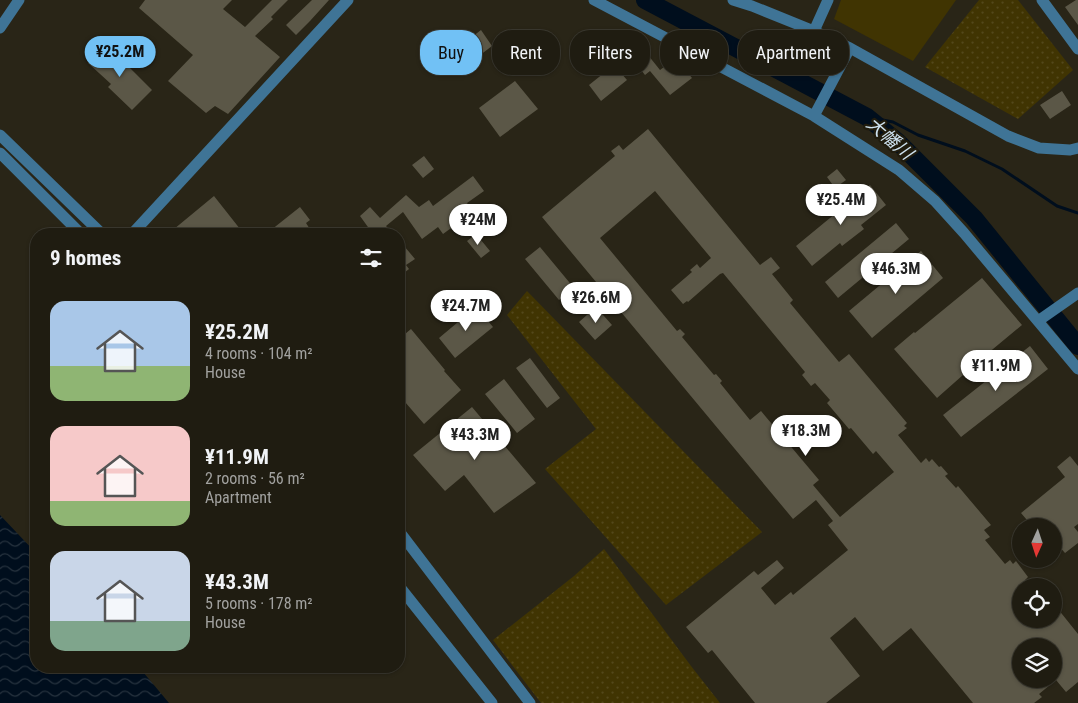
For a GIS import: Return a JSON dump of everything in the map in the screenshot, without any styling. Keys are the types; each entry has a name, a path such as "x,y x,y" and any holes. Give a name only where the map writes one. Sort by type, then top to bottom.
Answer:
{"street":[{"path":"0,28 19,0"},
{"path":"138,228 348,0"},
{"path":"594,0 814,116 899,170 935,201 964,233 1078,369"},
{"path":"733,0 812,30"},
{"path":"815,30 828,0"},
{"path":"1042,0 1078,49"},
{"path":"814,116 850,48 1008,136 1039,148 1070,150 1078,148"},
{"path":"0,135 96,228"},
{"path":"0,153 75,228"},
{"path":"1038,321 1078,293"},
{"path":"405,539 530,703"},
{"path":"405,594 492,703"}],"shaded area":[{"path":"841,0 956,0 913,61 834,19"},
{"path":"979,0 1018,0 1073,70 1018,119 925,67"},
{"path":"527,291 762,532 666,605 545,469 596,429 507,315"},
{"path":"604,549 720,703 541,703 493,640 574,576"}],"water":[{"path":"0,515 30,547 30,673 144,673 169,703 0,703"}],"building":[{"path":"145,0 232,0 223,9 245,27 272,0 288,0 271,17 273,19 255,36 280,57 228,114 215,106 206,113 168,81 193,55 139,8"},
{"path":"312,0 329,0 296,35 286,25"},
{"path":"1078,0 1078,25 1065,7"},
{"path":"482,31 492,46 482,54"},
{"path":"105,45 152,90 132,110 108,87 111,84 88,63"},
{"path":"650,58 660,70 660,75 690,75 692,78 670,95 650,71"},
{"path":"602,75 623,75 627,80 601,101 589,85"},
{"path":"515,81 538,109 500,137 479,108"},
{"path":"1062,91 1071,105 1050,119 1040,105"},
{"path":"648,129 760,265 771,257 780,268 772,274 793,300 790,303 839,362 849,354 907,423 904,426 907,428 898,435 921,463 926,458 929,462 932,459 939,467 941,466 948,474 945,476 956,488 958,486 991,525 984,530 990,537 985,540 1005,564 1010,560 1012,568 1021,568 1028,577 1012,578 1012,628 1062,628 1062,614 1078,634 1078,682 1066,692 1062,687 1062,638 1012,638 1012,688 1046,688 1039,694 1042,697 1034,703 973,703 911,628 883,651 855,617 830,638 860,676 826,703 755,703 712,650 708,653 686,627 754,571 758,575 777,560 784,568 761,588 775,605 791,592 793,595 848,550 828,525 833,521 816,500 793,519 542,217 615,156 611,151 619,145 623,150","holes":["655,191 711,258 700,268 697,264 690,270 692,272 671,290 683,304 723,273 805,372 802,375 811,386 815,383 830,400 827,403 849,429 851,428 873,454 876,451 894,472 840,517 813,485 819,480 761,411 750,420 720,383 722,381 716,374 714,375 682,337 685,334 680,329 677,331 600,238"]},
{"path":"424,156 434,169 423,178 412,165"},
{"path":"837,169 846,180 835,188 827,177"},
{"path":"473,176 484,191 467,203 473,212 443,234 438,227 422,239 403,212 386,226 388,228 369,228 360,216 370,207 380,218 406,195 419,207 429,200 433,206"},
{"path":"870,185 886,205 861,225 864,229 842,246 840,243 812,266 796,246"},
{"path":"214,196 239,228 175,228"},
{"path":"300,207 310,220 306,223 309,228 274,228"},
{"path":"896,223 909,239 838,298 825,282"},
{"path":"476,234 490,251 481,258 467,241"},
{"path":"405,247 415,259 406,265 409,269 405,272"},
{"path":"540,247 574,288 559,300 525,259"},
{"path":"921,251 943,278 872,338 849,311"},
{"path":"982,278 1022,325 937,398 894,349"},
{"path":"476,307 493,327 455,358 439,338"},
{"path":"596,307 612,325 595,340 579,322"},
{"path":"411,329 461,390 424,424 405,402 405,334"},
{"path":"1030,346 1048,369 961,437 943,415"},
{"path":"530,358 560,398 547,408 516,368"},
{"path":"504,379 535,419 517,433 485,394"},
{"path":"472,407 536,483 494,513 464,475 445,491 413,455"},
{"path":"1070,456 1078,466 1078,524 1074,527 1078,532 1078,543 1065,553 1062,550 1062,518 1025,518 1021,513 1065,477 1057,467"}],"waterway":[{"name":"大幡川","path":"645,0 867,117 899,143 974,218 1078,346"},
{"path":"867,117 893,122 918,135 965,151 1002,169 1057,206 1078,213"}]}
